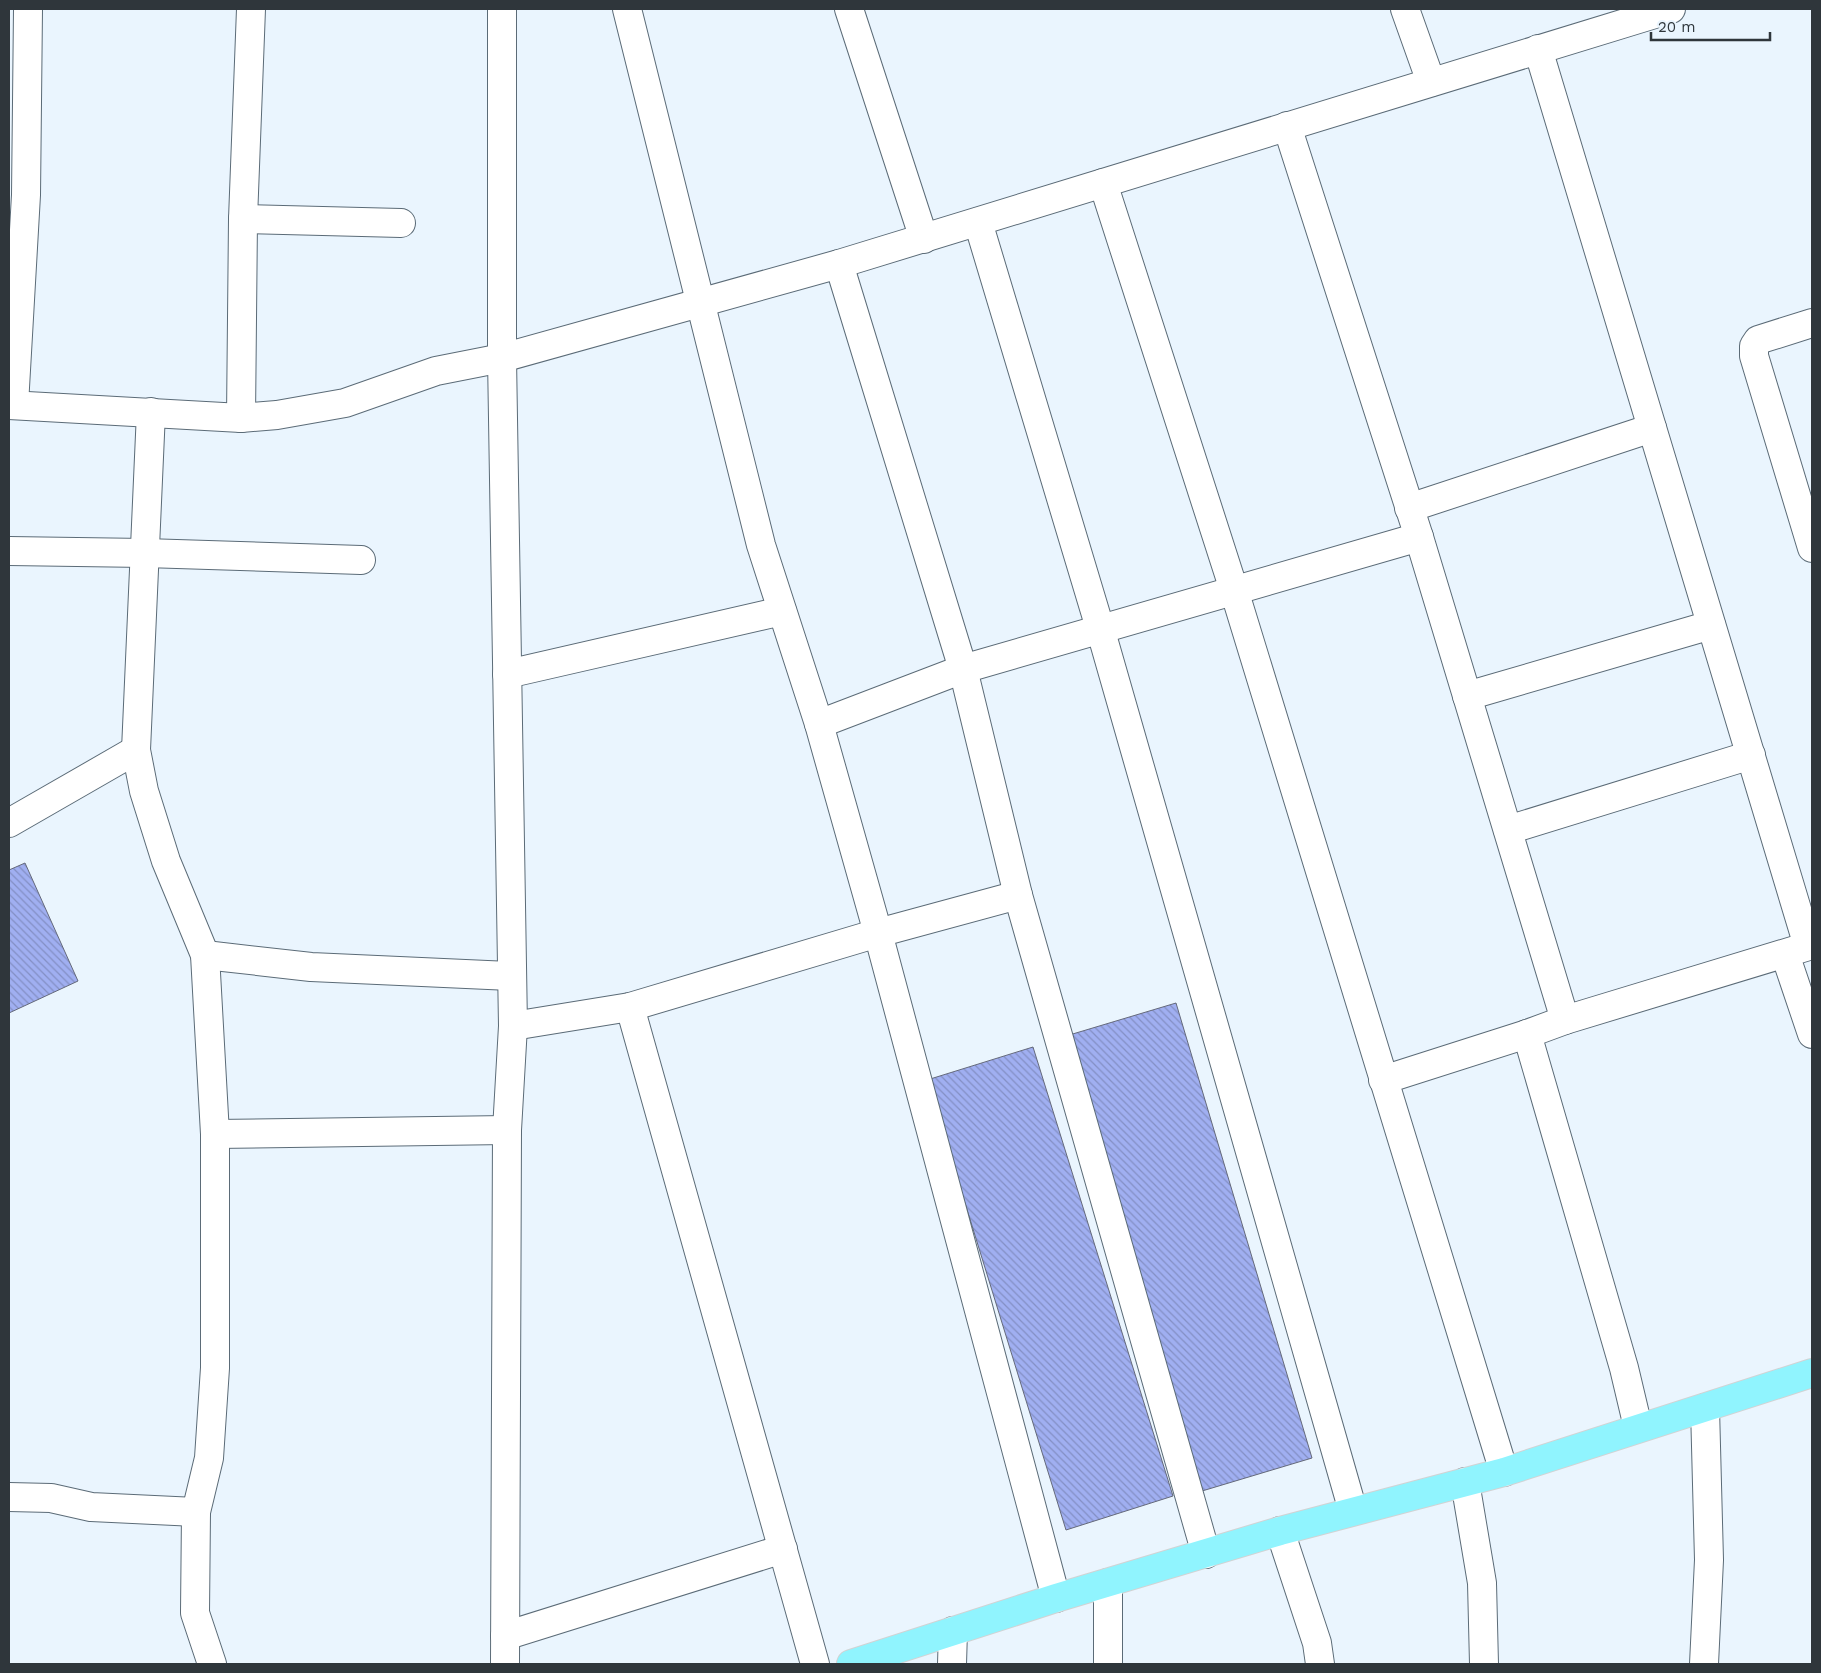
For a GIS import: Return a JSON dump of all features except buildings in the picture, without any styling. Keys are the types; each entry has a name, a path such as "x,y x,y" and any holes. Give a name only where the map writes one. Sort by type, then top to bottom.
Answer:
{"main road":[{"path":"851,1664 1056,1598 1280,1531 1504,1472 1638,1427 1705,1408 1812,1373"}],"street":[{"path":"28,9 18,194 11,405 241,418 345,403 436,371 502,358 839,264 1671,9"},
{"path":"241,418 243,219 252,9"},
{"path":"502,9 502,358 513,1026 507,1130 505,1664"},
{"path":"627,9 761,545 819,724 878,933 1056,1598"},
{"path":"849,9 924,239"},
{"path":"1405,9 1431,82"},
{"path":"1538,49 1751,755 1802,948 1812,1034"},
{"path":"1287,126 1410,508 1565,1020"},
{"path":"1103,183 1234,590 1504,1472"},
{"path":"243,219 401,223"},
{"path":"978,222 1100,628 1353,1511"},
{"path":"839,264 963,669 1018,895 1206,1554"},
{"path":"1812,323 1758,340 1754,346 1754,356 1803,483 1812,548"},
{"path":"151,412 136,750 144,791 166,861 205,955 215,1134 215,1368 209,1458 196,1512 195,1613 212,1664"},
{"path":"1410,508 1652,428"},
{"path":"819,724 963,669 1419,537"},
{"path":"9,551 361,560"},
{"path":"507,674 782,611"},
{"path":"1467,696 1711,625"},
{"path":"9,823 136,750"},
{"path":"1508,830 1751,755"},
{"path":"513,1026 630,1007 878,933 1018,895"},
{"path":"1384,1080 1565,1020 1802,948"},
{"path":"205,955 311,967 512,976"},
{"path":"630,1007 814,1664"},
{"path":"1526,1034 1624,1368 1638,1427"},
{"path":"215,1134 507,1130"},
{"path":"1704,1664 1709,1560 1705,1408"},
{"path":"1465,1482 1482,1583 1484,1664"},
{"path":"9,1496 51,1498 91,1507 196,1512"},
{"path":"1280,1531 1317,1643 1320,1664"},
{"path":"505,1636 783,1549"},
{"path":"1108,1583 1108,1664"},
{"path":"952,1664 953,1632"}]}
